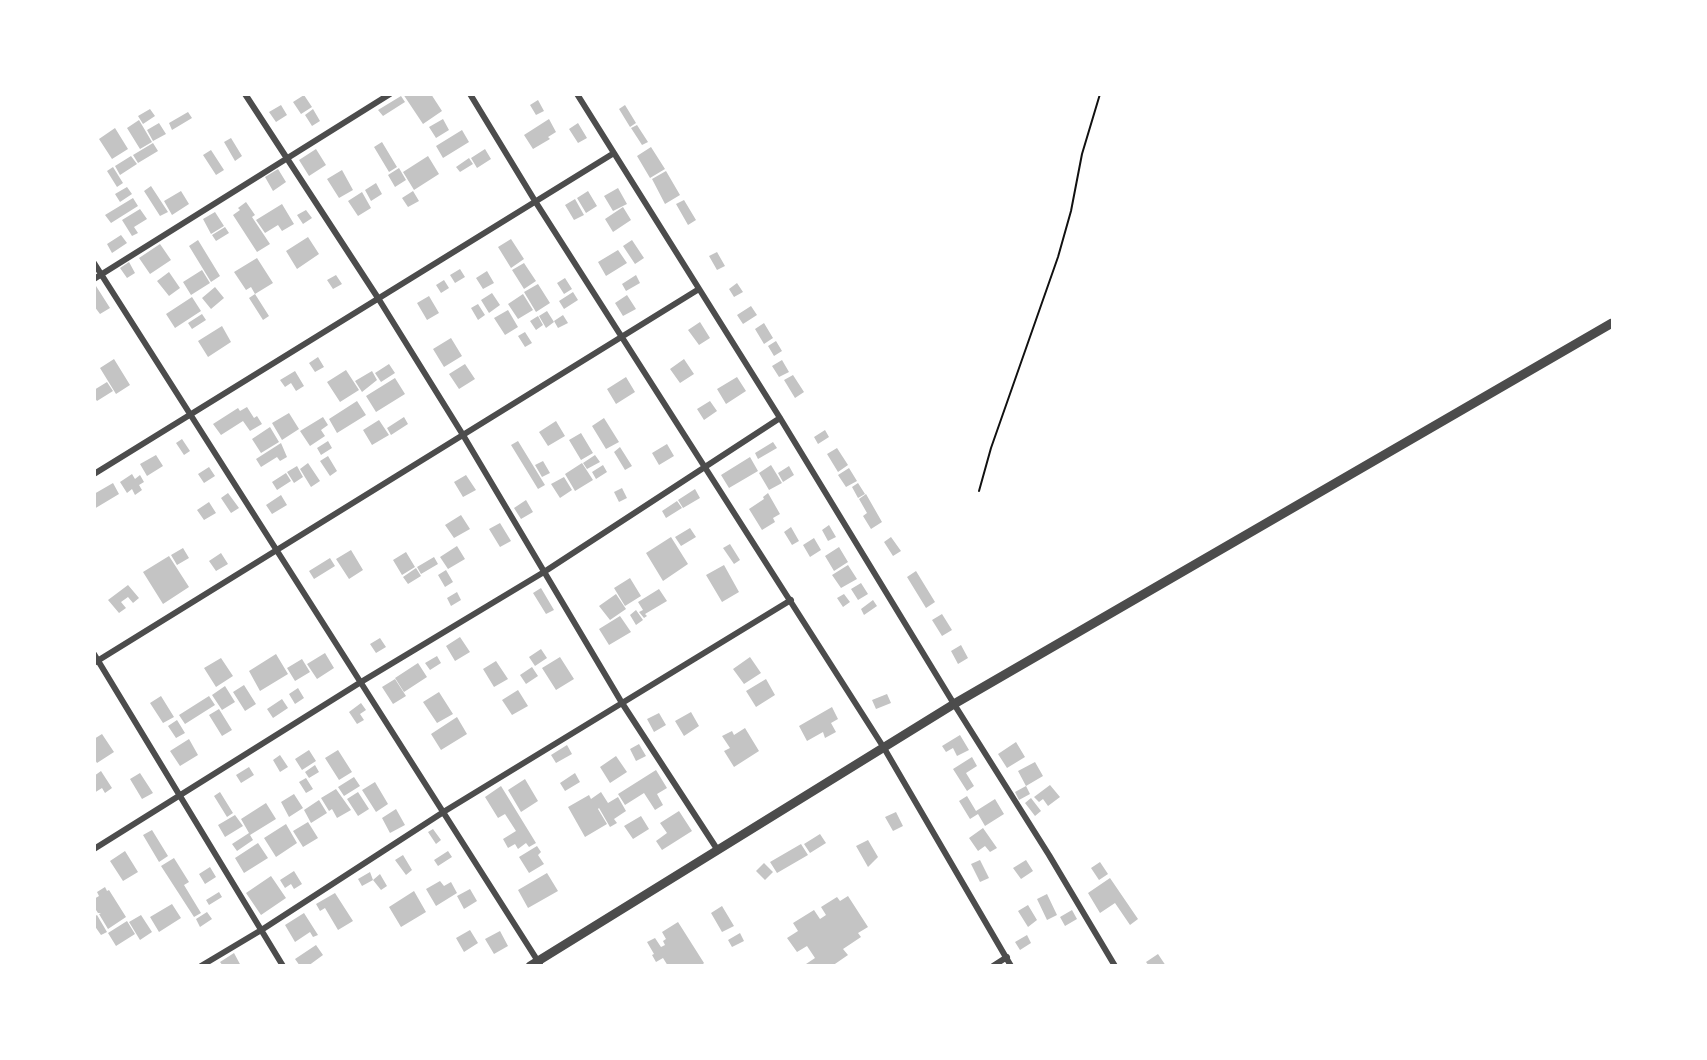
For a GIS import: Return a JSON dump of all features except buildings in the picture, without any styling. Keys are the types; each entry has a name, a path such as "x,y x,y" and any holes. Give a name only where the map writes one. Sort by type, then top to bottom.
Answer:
{"street":[{"path":"245,94 378,298 622,703 717,849"},
{"path":"94,279 390,94"},
{"path":"470,94 884,748 1011,966"},
{"path":"577,94 780,418 1115,966"},
{"path":"94,474 614,153"},
{"path":"94,263 444,811 536,964 717,849 954,704 1612,323"},
{"path":"283,966 263,929 96,659 699,289"},
{"path":"94,849 361,682 544,572 780,418"},
{"path":"201,966 263,929 444,811 790,600"},
{"path":"993,966 1007,957"}],"path":[{"path":"979,491 999,425 1058,258 1071,211 1082,154 1100,94"}]}
